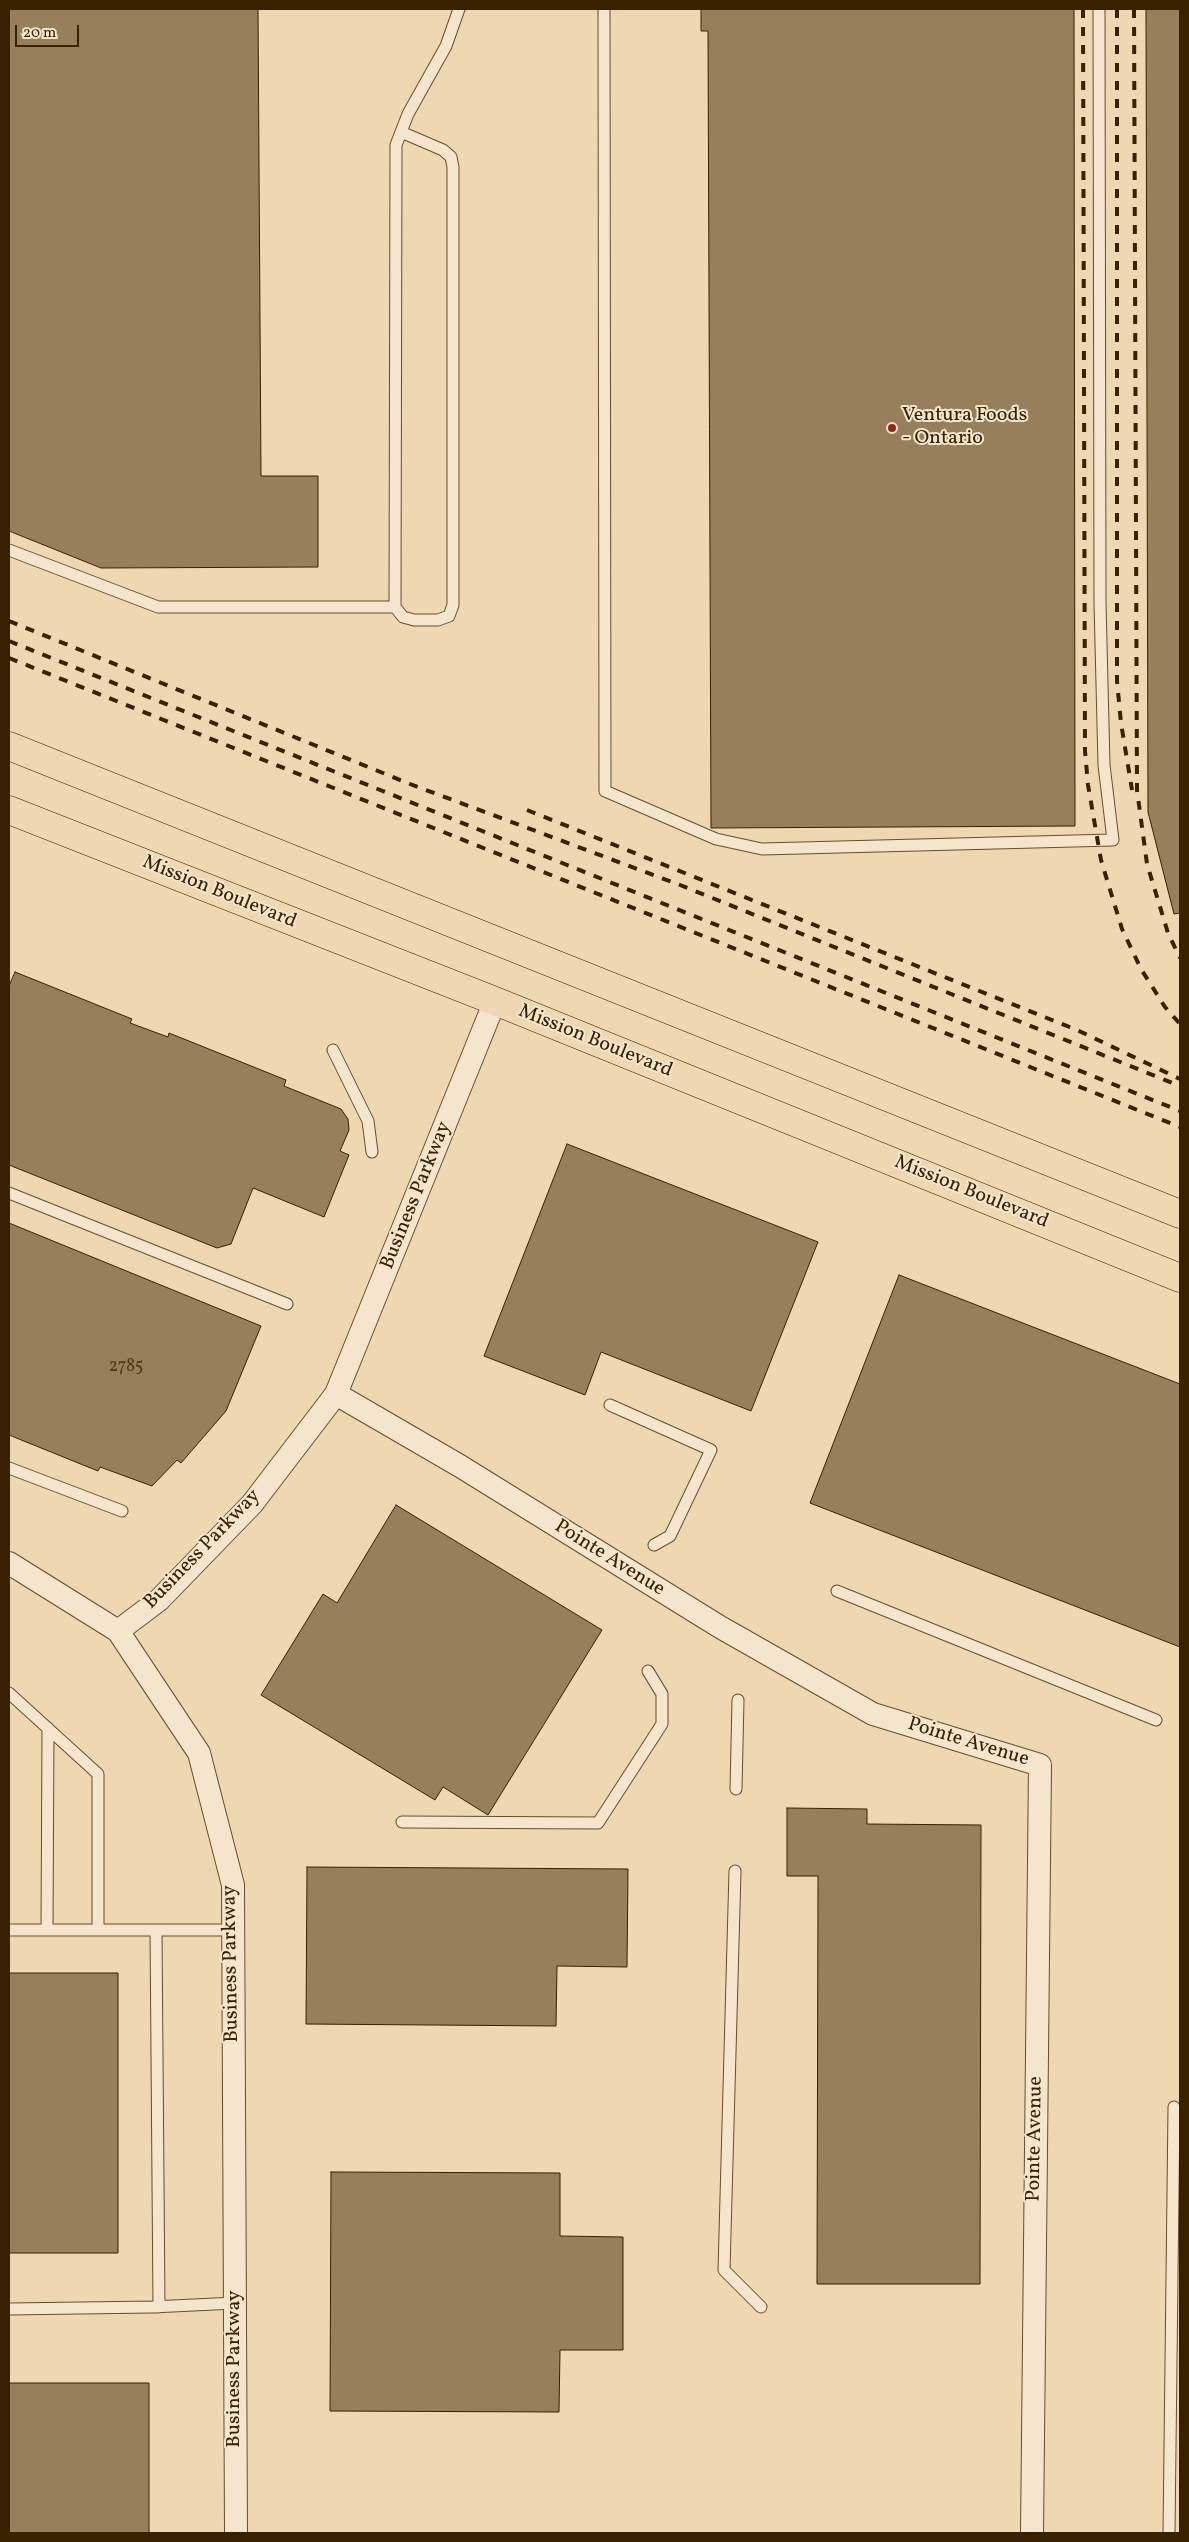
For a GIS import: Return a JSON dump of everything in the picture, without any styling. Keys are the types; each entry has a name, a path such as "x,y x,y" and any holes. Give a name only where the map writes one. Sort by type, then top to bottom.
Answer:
{"main road":[{"path":"9,746 1180,1214"},
{"name":"Mission Boulevard","path":"9,810 495,1001 1180,1278"}],"street":[{"name":"Business Parkway","path":"236,2533 233,1885 199,1753 118,1631 159,1600 252,1504 336,1394 495,1001"},
{"name":"Pointe Avenue","path":"336,1394 460,1466 720,1627 873,1714 1040,1765 1032,2533"},
{"path":"9,1563 118,1631"}],"lane":[{"path":"401,132 444,150 451,157 453,167 453,605 449,616 438,620 403,617 395,607 396,145 401,132 408,114 446,46 459,9"},
{"path":"604,9 605,791 716,839 762,849 1113,840 1104,765 1100,603 1099,9"},
{"path":"9,550 158,607 395,607"},
{"path":"333,1050 368,1121 372,1152"},
{"path":"9,1193 286,1304"},
{"path":"610,1405 711,1450 670,1536 654,1545"},
{"path":"9,1468 122,1512"},
{"path":"837,1591 1156,1720"},
{"path":"402,1822 598,1823 662,1724 662,1694 648,1671"},
{"path":"9,1693 98,1774 98,1930"},
{"path":"736,1789 738,1700"},
{"path":"47,1930 48,1728"},
{"path":"735,1871 724,2270 762,2307"},
{"path":"9,1930 233,1930"},
{"path":"156,1930 159,2307"},
{"path":"1169,2533 1174,2107"},
{"path":"9,2309 159,2307 235,2303"}],"building":[{"path":"9,9 258,9 261,476 318,476 318,567 101,568 9,531"},
{"name":"Ventura Foods - Ontario","path":"701,9 1074,9 1075,826 711,828 708,31 701,31"},
{"path":"1146,9 1180,9 1180,913 1174,914 1148,812"},
{"path":"15,972 132,1019 130,1023 168,1037 169,1033 286,1080 284,1086 341,1109 348,1119 349,1130 340,1151 349,1155 324,1217 253,1188 231,1244 217,1248 9,1165 9,986"},
{"path":"567,1144 818,1242 751,1411 601,1352 585,1395 484,1356"},
{"path":"9,1223 261,1326 226,1411 181,1463 177,1460 152,1486 100,1467 98,1471 9,1435"},
{"path":"899,1275 1180,1384 1180,1647 810,1503"},
{"path":"396,1505 602,1630 488,1815 443,1787 435,1800 261,1695 323,1594 337,1603"},
{"path":"787,1808 867,1809 867,1824 981,1825 980,2284 817,2284 818,1876 787,1876"},
{"path":"307,1867 628,1869 627,1967 557,1966 556,2026 306,2024"},
{"path":"9,1973 118,1973 118,2253 9,2253"},
{"path":"331,2172 560,2173 560,2236 623,2237 623,2350 560,2350 559,2412 330,2411"},
{"path":"9,2383 149,2383 149,2533 9,2533"}],"railway":[{"path":"1083,9 1085,751 1088,785 1101,860 1122,929 1141,969 1165,1007 1180,1024"},
{"path":"1117,9 1117,681 1121,723 1132,790"},
{"path":"1134,9 1137,790 1147,864 1168,933 1180,958"},
{"path":"9,621 410,784 680,885 1180,1086"},
{"path":"9,641 1180,1111"},
{"path":"9,658 1180,1127"},
{"path":"527,810 1077,1030 1180,1079"}],"place":[{"name":"Ventura Foods - Ontario","path":"892,428"}]}
